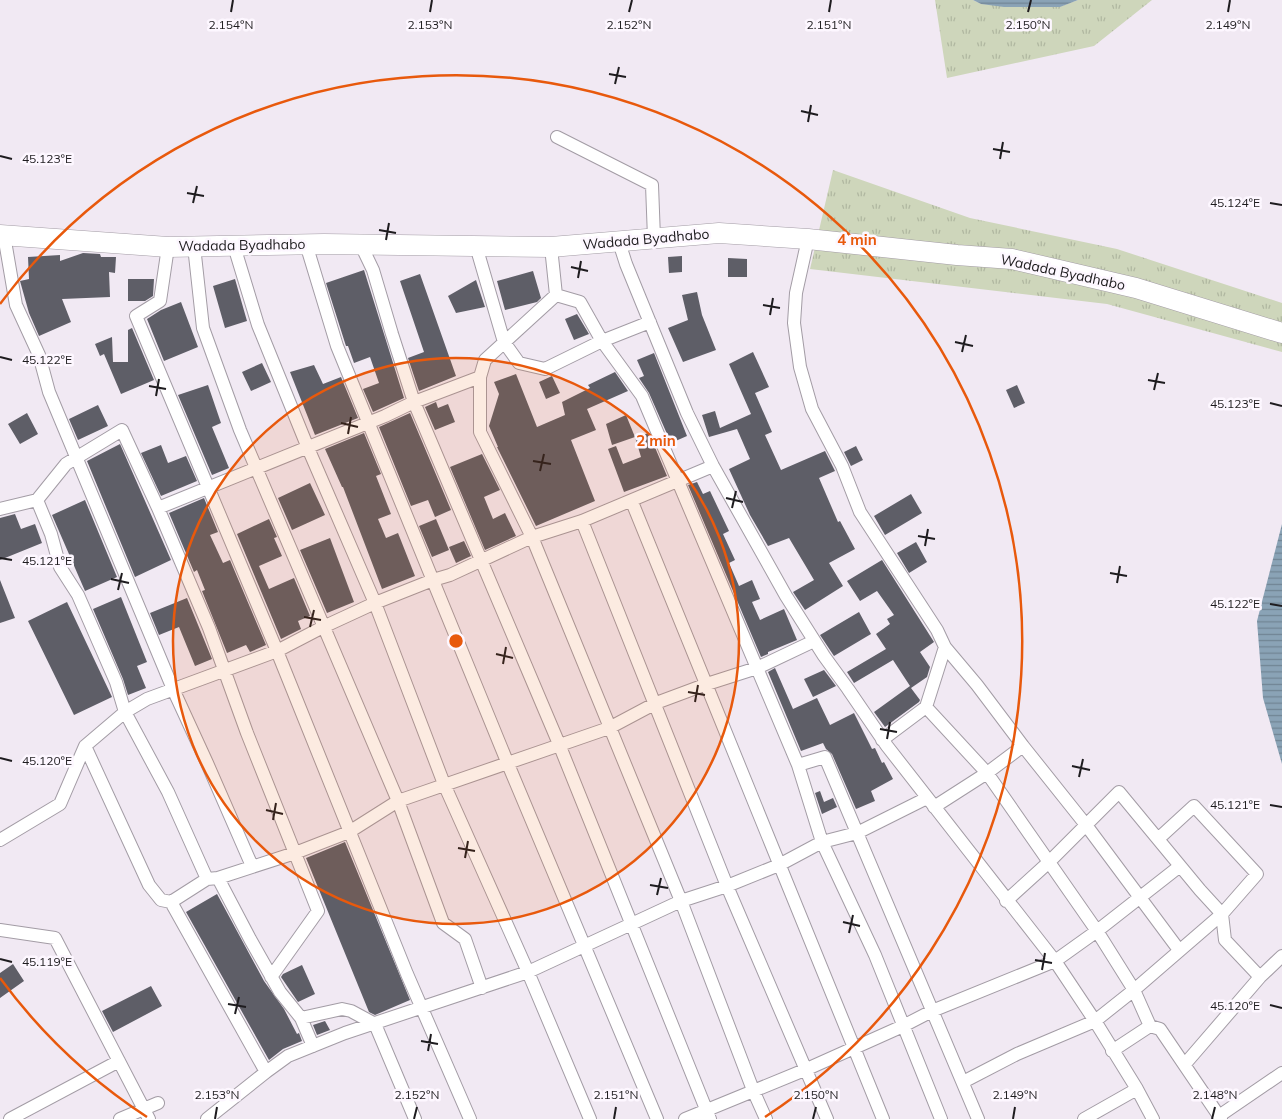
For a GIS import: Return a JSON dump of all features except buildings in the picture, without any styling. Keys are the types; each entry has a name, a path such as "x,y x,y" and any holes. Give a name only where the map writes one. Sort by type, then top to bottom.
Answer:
{"main road":[{"name":"Wadada Byadhabo","path":"2,235 168,246 306,244 551,247 719,233 808,239 957,256 1012,259 1136,288 1282,333"}],"street":[{"path":"557,137 652,185 654,238"},
{"path":"2,235 16,305 39,355 49,392 173,689 208,763 252,866"},
{"path":"808,239 796,293 794,323 800,367 812,409 842,466 860,512 937,630 945,647 1086,825 1180,950"},
{"path":"619,242 650,322 713,466 786,596 814,641 882,740 1006,901 1055,961 1095,1021 1137,1089 1153,1119"},
{"path":"306,244 337,346 656,1119"},
{"path":"361,245 373,270 414,402 560,744 709,1114"},
{"path":"168,246 160,301 136,316 277,651 407,974 470,1119"},
{"path":"194,246 203,328 240,430 398,801 443,923 465,939 482,988"},
{"path":"234,246 258,325 308,448 375,603 444,784 528,972 590,1119"},
{"path":"476,246 504,342 519,363 545,370 602,341 650,322"},
{"path":"551,247 556,295"},
{"path":"556,295 485,360 480,377 480,432 532,537 681,901 753,1090 766,1119"},
{"path":"556,295 580,302 602,341 642,396 798,765 822,842 875,955 941,1119"},
{"path":"158,508 308,448 414,402 480,377"},
{"path":"0,509 37,500 52,484 66,464 122,430 210,628 247,733 318,911 271,977"},
{"path":"0,840 60,804 85,746 125,712 147,699 277,651 375,603 450,575 532,537 582,522 632,502 713,466"},
{"path":"37,500 51,534 60,567 82,604 116,682 125,712 213,879 280,992 301,1018 313,1046"},
{"path":"632,502 883,1119"},
{"path":"582,522 656,703 727,886 828,1119"},
{"path":"85,746 149,884 161,900 171,902 213,879 295,853 349,832 398,801 609,728 656,703 757,668 814,641"},
{"path":"882,740 926,707 945,647"},
{"path":"926,707 987,773 1096,931 1134,990 1150,1026 1160,1029 1220,1117 1282,1073"},
{"path":"206,1119 288,1056 345,1033 528,972 681,901 727,886 779,865 822,842 857,832 930,803 987,773 1023,746"},
{"path":"798,765 825,757 978,1119"},
{"path":"1006,901 1049,862 1119,792 1222,914 1225,940 1260,977"},
{"path":"962,1082 1017,1054 1095,1021 1222,914 1257,874 1194,806 1158,839"},
{"path":"685,1119 709,1114 753,1090 807,1069 932,1011 1055,961 1180,866"},
{"path":"171,902 266,1072"},
{"path":"0,930 54,938 146,1114"},
{"path":"1185,1064 1260,977 1282,956"},
{"path":"301,1018 342,1009 351,1011 375,1024 415,1119"},
{"path":"1112,1051 1150,1026"},
{"path":"10,1119 119,1061"},
{"path":"1084,1119 1137,1089"},
{"path":"120,1119 146,1114 158,1103"}],"green space":[{"path":"935,0 973,0 981,4 1059,7 1078,0 1152,0 1094,46 947,78"},
{"path":"833,170 970,218 1117,249 1282,303 1282,352 1107,304 810,269"}],"water":[{"path":"973,0 1078,0 1060,7 1004,7 981,4"},
{"path":"1282,524 1282,764 1263,698 1257,621"}]}
